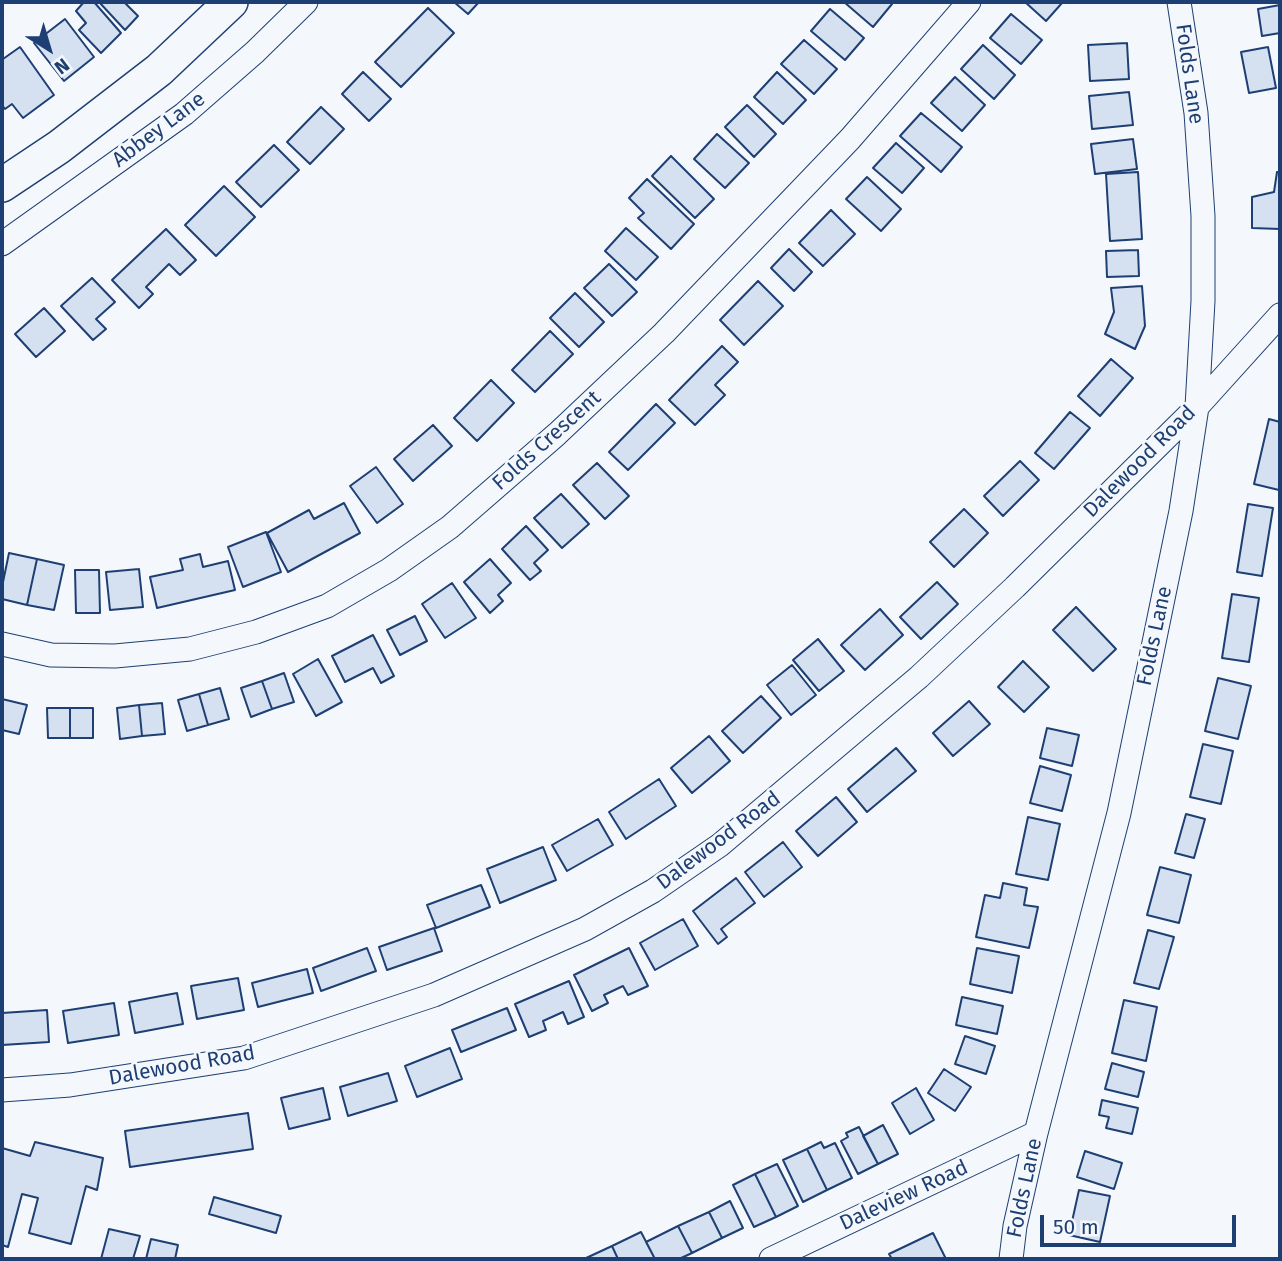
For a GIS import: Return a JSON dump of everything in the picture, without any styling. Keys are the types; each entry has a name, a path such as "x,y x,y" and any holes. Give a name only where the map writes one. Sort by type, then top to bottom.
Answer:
{"main road":[{"path":"2,185 59,147 159,71 231,2"}],"street":[{"name":"Abbey Lane","path":"2,244 184,114 255,52 306,2"},
{"name":"Folds Crescent","path":"2,644 51,655 77,656 115,656 190,649 256,632 327,606 389,570 450,527 557,434 664,332 850,139 969,2"},
{"name":"Folds Lane","path":"1011,1259 1015,1226 1036,1133 1119,813 1181,511 1197,407 1203,301 1203,216 1196,113 1179,2"},
{"name":"Dalewood Road","path":"2,1090 70,1084 244,1058 434,995 585,929 653,891 720,845 919,677 1015,587 1197,407 1280,315"},
{"name":"Daleview Road","path":"771,1259 1036,1133"}],"building":[{"path":"84,2 94,2 121,33 101,53 79,30 86,23 76,11"},
{"path":"99,2 124,2 138,16 125,30"},
{"path":"454,2 479,2 468,14"},
{"path":"844,2 889,2 892,4 873,27"},
{"path":"1025,2 1060,2 1062,3 1046,21"},
{"path":"1280,5 1280,33 1262,36 1258,9"},
{"path":"428,8 454,33 401,87 375,62"},
{"path":"830,9 864,38 845,60 811,31"},
{"path":"1011,14 1042,40 1021,64 990,38"},
{"path":"65,19 94,57 64,81 34,43"},
{"path":"804,40 837,69 814,94 781,64"},
{"path":"1127,43 1129,79 1090,81 1088,45"},
{"path":"983,45 1015,75 994,99 961,69"},
{"path":"20,47 54,95 23,118 12,104 5,109 2,105 2,57 3,59"},
{"path":"1268,47 1276,88 1249,93 1241,52"},
{"path":"363,72 391,99 369,121 342,94"},
{"path":"777,72 806,100 783,124 754,97"},
{"path":"955,77 985,105 962,131 931,103"},
{"path":"1129,92 1133,125 1092,129 1089,96"},
{"path":"747,105 776,134 754,157 725,127"},
{"path":"321,107 344,129 310,164 287,142"},
{"path":"921,113 962,147 941,172 900,136"},
{"path":"717,134 749,163 725,188 694,159"},
{"path":"1133,139 1137,169 1095,174 1091,144"},
{"path":"896,143 924,168 902,193 873,168"},
{"path":"274,145 299,170 261,207 236,182"},
{"path":"671,156 714,199 695,218 652,176"},
{"path":"1138,172 1142,239 1110,241 1106,174"},
{"path":"1277,172 1280,172 1280,229 1252,228 1252,197 1274,192"},
{"path":"867,177 901,209 881,231 846,199"},
{"path":"647,179 694,224 671,249 638,218 644,213 629,198"},
{"path":"224,186 255,217 216,256 185,225"},
{"path":"831,210 855,234 823,266 799,243"},
{"path":"626,228 658,257 636,280 605,251"},
{"path":"166,229 196,260 180,275 169,264 146,287 153,294 139,308 112,280"},
{"path":"789,249 812,272 794,291 771,268"},
{"path":"1138,250 1139,276 1107,277 1106,251"},
{"path":"609,264 637,292 612,316 584,288"},
{"path":"92,278 115,302 96,319 106,329 93,340 61,306"},
{"path":"758,281 783,306 744,345 720,320"},
{"path":"1142,286 1145,326 1135,349 1105,334 1114,312 1111,288"},
{"path":"575,293 604,322 579,347 550,318"},
{"path":"44,308 65,331 36,357 15,334"},
{"path":"550,331 573,354 535,392 512,370"},
{"path":"722,346 738,362 715,385 725,395 695,425 669,400"},
{"path":"1111,359 1133,378 1100,416 1078,396"},
{"path":"491,380 514,403 477,441 454,418"},
{"path":"656,404 675,423 628,470 609,452"},
{"path":"1070,412 1090,428 1054,469 1035,453"},
{"path":"1269,419 1280,422 1279,490 1254,484"},
{"path":"433,425 452,446 413,481 394,459"},
{"path":"1020,461 1039,480 1003,516 984,496"},
{"path":"597,463 629,496 605,519 573,485"},
{"path":"376,467 403,504 377,523 350,486"},
{"path":"561,494 589,524 562,548 534,518"},
{"path":"344,503 360,533 288,572 267,533 309,510 314,519"},
{"path":"1248,504 1273,508 1262,576 1237,572"},
{"path":"964,509 988,533 954,567 930,542"},
{"path":"526,526 548,550 534,563 541,571 530,580 502,549"},
{"path":"266,532 281,572 243,587 228,547"},
{"path":"9,553 37,559 27,605 2,599"},
{"path":"200,554 203,567 228,561 235,590 157,608 150,577 183,570 180,559"},
{"path":"37,559 64,565 54,610 27,605"},
{"path":"490,559 511,583 498,595 503,601 490,613 464,582"},
{"path":"139,569 143,607 110,610 106,572"},
{"path":"75,570 99,570 100,613 76,613"},
{"path":"937,582 958,604 921,639 900,617"},
{"path":"452,583 476,618 445,638 422,604"},
{"path":"1232,594 1259,598 1249,662 1222,658"},
{"path":"1076,607 1116,649 1093,671 1053,630"},
{"path":"880,609 903,635 865,670 841,645"},
{"path":"415,616 427,641 400,655 387,630"},
{"path":"373,635 394,676 381,683 373,668 345,682 332,656"},
{"path":"818,639 844,671 819,691 793,660"},
{"path":"318,659 342,702 316,716 293,674"},
{"path":"1023,661 1049,687 1024,712 998,687"},
{"path":"792,665 816,695 791,715 767,685"},
{"path":"284,673 294,702 272,709 262,681"},
{"path":"1218,678 1251,686 1238,739 1205,731"},
{"path":"262,681 272,709 251,717 241,688"},
{"path":"220,688 229,719 208,725 199,694"},
{"path":"199,694 208,725 187,731 178,700"},
{"path":"761,696 781,718 743,753 722,731"},
{"path":"2,699 27,705 19,734 2,730"},
{"path":"969,701 990,724 953,756 933,733"},
{"path":"162,703 165,734 142,736 139,705"},
{"path":"139,705 142,736 120,739 117,708"},
{"path":"47,708 70,708 70,738 48,738"},
{"path":"70,708 93,708 93,738 70,738"},
{"path":"1047,728 1079,735 1072,766 1040,758"},
{"path":"709,736 730,761 692,793 671,768"},
{"path":"1203,744 1233,751 1221,804 1190,797"},
{"path":"896,748 916,771 867,812 848,789"},
{"path":"1040,766 1071,775 1062,811 1030,803"},
{"path":"659,779 676,806 626,839 609,812"},
{"path":"836,797 857,822 818,856 796,831"},
{"path":"1186,814 1205,819 1194,858 1175,853"},
{"path":"1028,817 1060,824 1048,880 1016,874"},
{"path":"598,819 613,845 567,871 552,845"},
{"path":"783,842 802,867 764,897 745,872"},
{"path":"543,847 556,880 500,903 487,869"},
{"path":"1160,867 1191,875 1179,923 1147,915"},
{"path":"736,878 755,903 721,929 727,937 718,944 693,911"},
{"path":"1003,883 1027,888 1024,905 1038,907 1029,948 976,937 985,895 1000,898"},
{"path":"481,885 490,907 436,928 427,905"},
{"path":"683,919 698,946 655,970 640,943"},
{"path":"434,928 442,951 387,970 379,947"},
{"path":"1148,930 1174,937 1159,989 1134,983"},
{"path":"367,948 376,971 321,991 313,968"},
{"path":"629,948 648,986 628,995 623,986 604,995 608,1003 592,1011 574,975"},
{"path":"977,948 1019,956 1012,993 970,984"},
{"path":"307,969 313,993 258,1007 252,983"},
{"path":"238,978 244,1010 197,1019 191,986"},
{"path":"569,981 584,1017 568,1024 563,1012 543,1021 546,1030 529,1037 515,1004"},
{"path":"177,993 183,1024 135,1033 129,1002"},
{"path":"962,997 1003,1006 997,1034 956,1025"},
{"path":"1124,1000 1157,1007 1146,1061 1112,1053"},
{"path":"114,1003 119,1035 68,1043 63,1011"},
{"path":"507,1008 516,1030 461,1052 452,1030"},
{"path":"47,1010 49,1042 2,1045 2,1013"},
{"path":"965,1036 995,1046 986,1074 955,1064"},
{"path":"450,1048 462,1079 417,1097 405,1066"},
{"path":"1112,1063 1144,1072 1138,1097 1105,1089"},
{"path":"944,1069 971,1087 955,1111 928,1093"},
{"path":"388,1073 397,1101 348,1116 340,1087"},
{"path":"323,1088 330,1119 289,1129 281,1098"},
{"path":"916,1088 934,1120 910,1134 892,1103"},
{"path":"1102,1100 1138,1108 1132,1134 1106,1128 1109,1117 1099,1115"},
{"path":"248,1113 253,1149 130,1167 125,1131"},
{"path":"883,1125 898,1154 878,1164 863,1136"},
{"path":"859,1127 878,1164 858,1174 841,1141 848,1137 846,1133"},
{"path":"35,1142 103,1158 97,1190 86,1186 71,1244 29,1233 38,1198 22,1194 8,1247 2,1245 2,1148 30,1156"},
{"path":"821,1142 824,1148 835,1143 852,1178 827,1190 807,1149"},
{"path":"807,1149 827,1190 803,1202 783,1160"},
{"path":"1085,1151 1122,1163 1114,1189 1077,1177"},
{"path":"777,1164 798,1206 776,1217 755,1174"},
{"path":"755,1174 776,1217 754,1227 733,1185"},
{"path":"1079,1190 1110,1196 1100,1242 1069,1235"},
{"path":"214,1197 281,1216 276,1233 209,1214"},
{"path":"730,1201 743,1228 722,1238 709,1212"},
{"path":"709,1212 722,1238 692,1253 678,1226"},
{"path":"678,1226 692,1253 679,1259 655,1259 646,1242"},
{"path":"109,1229 140,1236 133,1259 101,1259"},
{"path":"641,1232 655,1259 618,1259 612,1246"},
{"path":"933,1233 946,1259 892,1259 889,1254"},
{"path":"151,1239 178,1245 175,1259 146,1259"},
{"path":"612,1246 618,1259 584,1259"}]}
